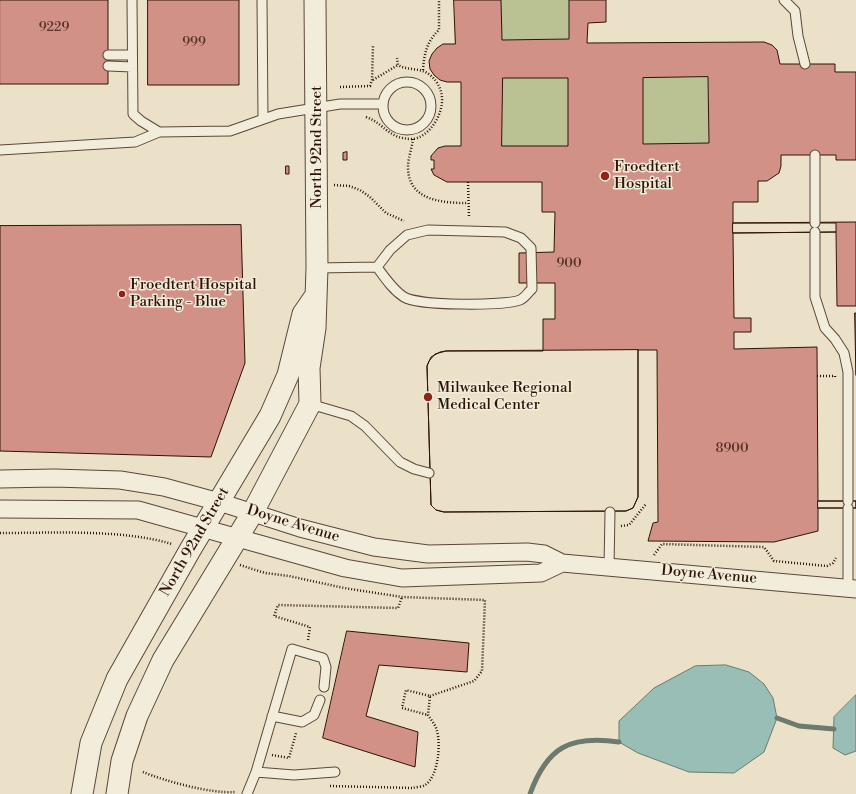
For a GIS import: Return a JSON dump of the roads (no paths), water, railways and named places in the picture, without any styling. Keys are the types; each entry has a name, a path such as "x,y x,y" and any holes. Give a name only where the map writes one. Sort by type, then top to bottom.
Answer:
{"street":[{"name":"North 92nd Street","path":"117,794 122,761 144,702 163,660 253,512 310,404 309,368 315,328 317,268 315,0"},
{"name":"North 92nd Street","path":"82,794 91,743 117,679 203,528 270,416 288,375 302,314 316,294"},
{"name":"Doyne Avenue","path":"0,479 54,478 120,480 164,487 253,512 300,528 374,547 428,554 527,552 544,554 562,563 852,588"},
{"name":"Doyne Avenue","path":"0,509 138,510 345,568 402,578 540,573 562,563"}],"lane":[{"path":"132,0 133,114 141,121 159,132"},
{"path":"262,0 263,118"},
{"path":"784,0 795,11 798,36 805,64"},
{"path":"108,55 132,55"},
{"path":"108,66 132,67"},
{"path":"407,81 422,86 431,99 432,108 426,122 412,129 404,129 390,122 386,116 384,104 387,93 392,87 407,81"},
{"path":"0,150 135,142 159,132 230,131 263,118 278,114 340,104 384,104"},
{"path":"815,223 816,155"},
{"path":"428,230 505,232 521,238 531,248 532,289 522,299 504,302 424,303 404,298 389,284 377,267 390,250 407,234 428,230"},
{"path":"815,232 815,297 825,328 836,339 844,353 848,372 848,504 852,588"},
{"path":"317,268 377,267"},
{"path":"310,404 351,416 365,426 400,462 414,469 429,473"},
{"path":"609,567 610,512"},
{"path":"247,794 256,772 292,648 323,658 326,666 324,687"},
{"path":"272,716 302,722 314,715 320,700"},
{"path":"256,772 294,775 335,772"}],"water":[{"path":"726,665 749,672 764,684 773,698 777,718 764,752 734,773 689,772 638,753 619,742 619,721 654,688 695,666"},
{"path":"856,695 856,751 845,755 833,748 834,717"}],"waterway":[{"path":"777,718 799,726 834,729"},
{"path":"530,794 544,765 562,748 574,743 587,741 602,740 619,742"}],"place":[{"name":"Froedtert Hospital","path":"605,176"},
{"name":"Froedtert Hospital Parking - Blue","path":"122,294"},
{"name":"Milwaukee Regional Medical Center","path":"428,397"}]}
